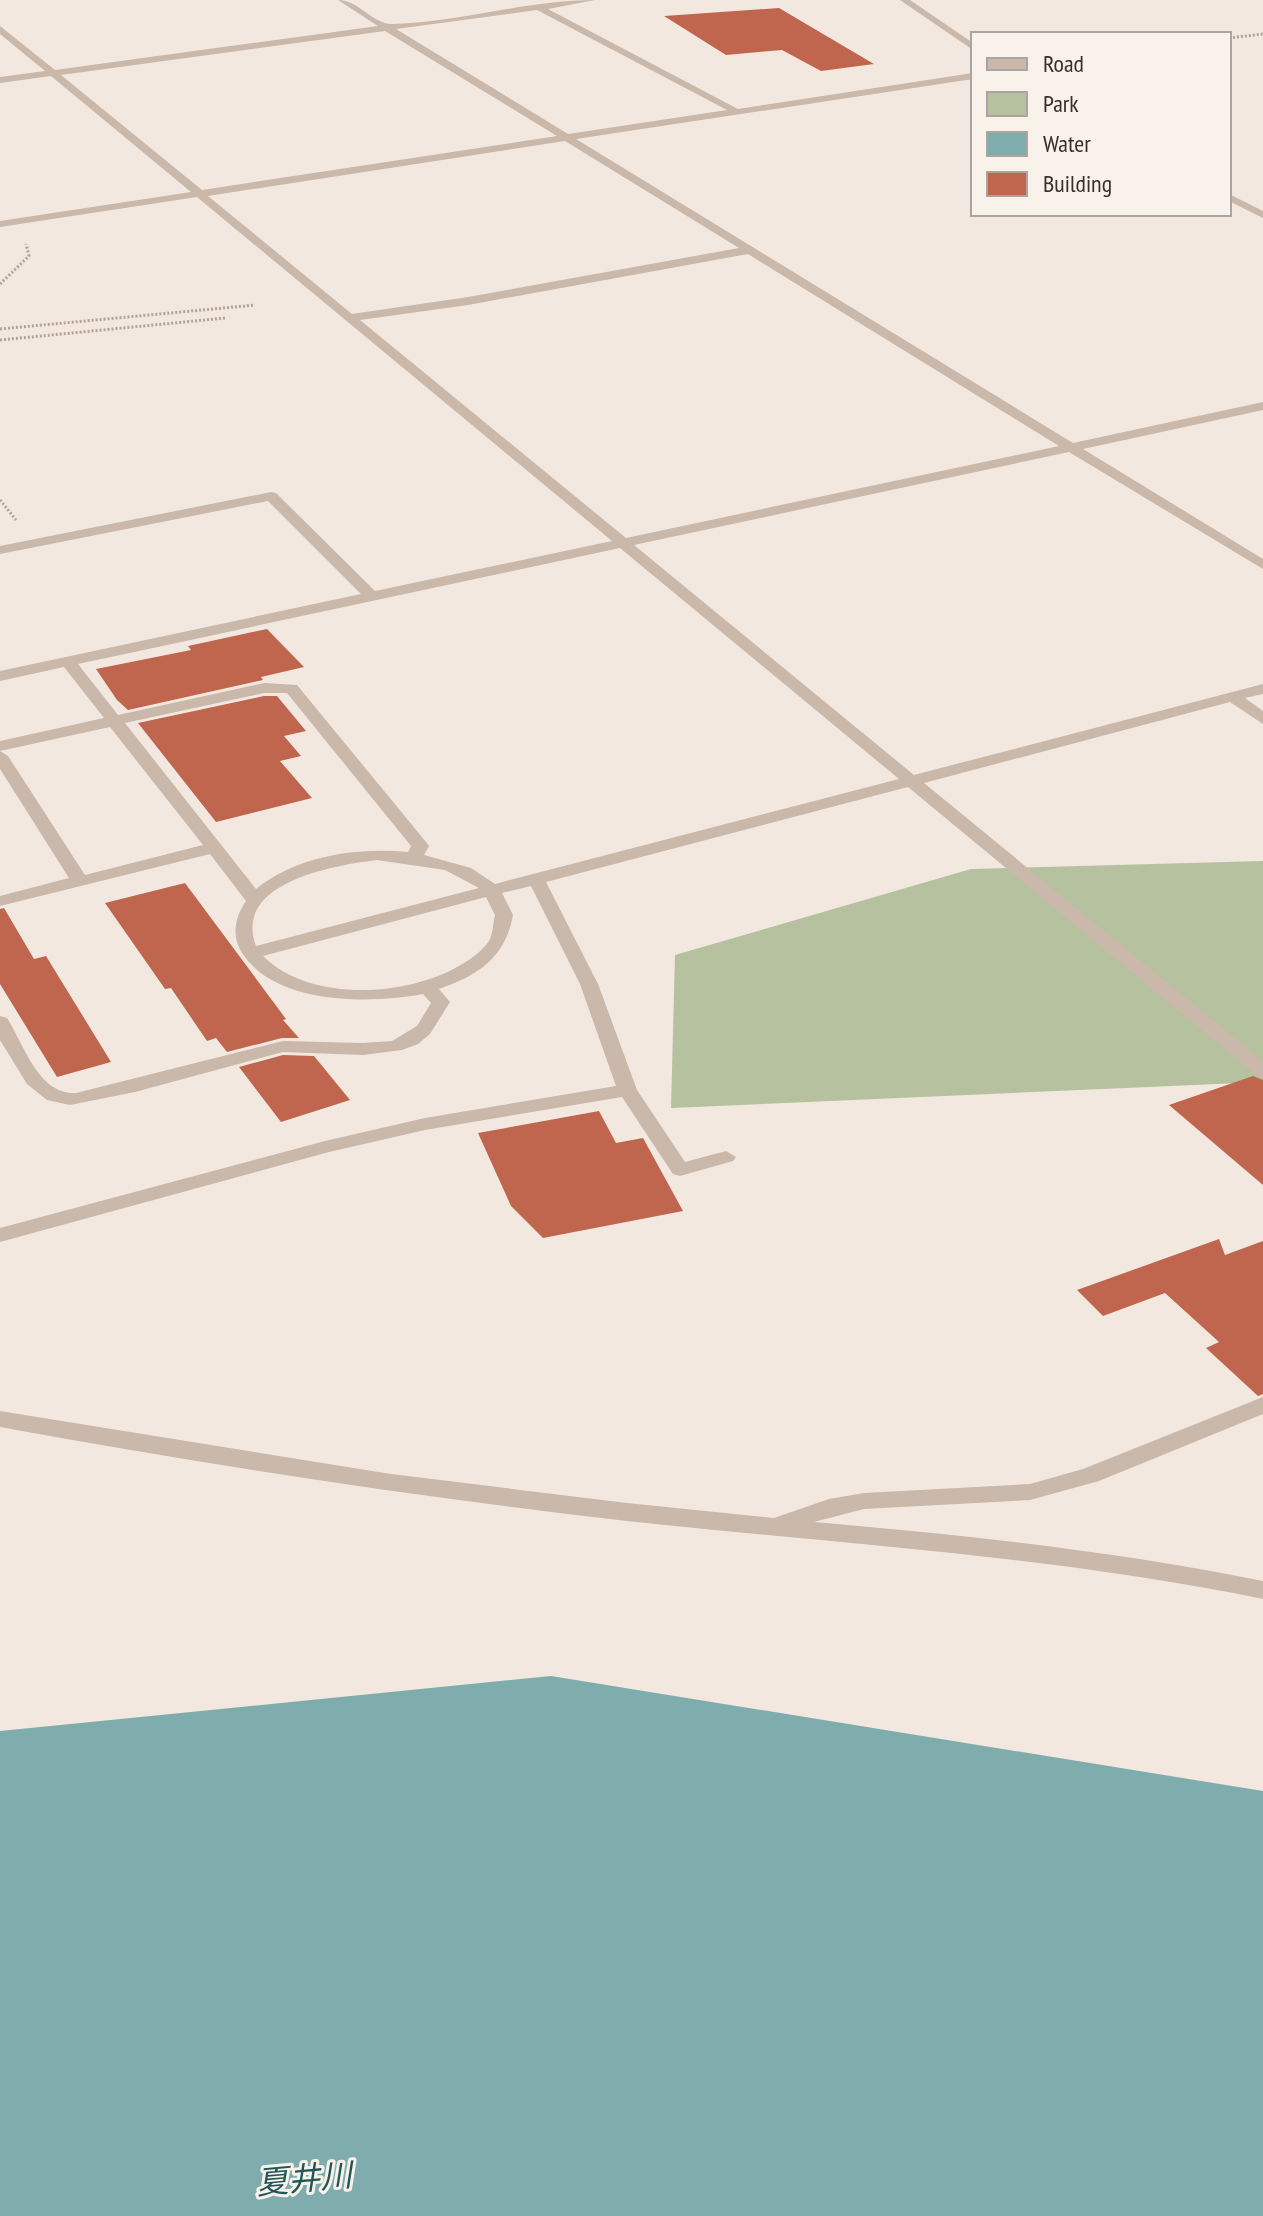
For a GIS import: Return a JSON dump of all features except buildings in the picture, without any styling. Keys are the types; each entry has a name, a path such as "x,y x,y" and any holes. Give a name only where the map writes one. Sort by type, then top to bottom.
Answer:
{"street":[{"path":"342,0 1263,565"},
{"path":"527,0 734,110"},
{"path":"0,80 591,0"},
{"path":"904,0 971,46"},
{"path":"0,29 1263,1071"},
{"path":"4,223 971,76"},
{"path":"1231,198 1263,215"},
{"path":"348,318 468,301 749,250"},
{"path":"0,676 1263,406"},
{"path":"0,550 271,496 372,597"},
{"path":"67,661 255,900"},
{"path":"0,746 264,688 291,688 420,846 414,857"},
{"path":"251,953 1263,689"},
{"path":"1233,697 1263,719"},
{"path":"0,756 80,881"},
{"path":"0,901 213,848"},
{"path":"377,855 414,857 458,869 490,890 504,915 497,943 470,968 427,987 385,994 342,994 303,986 271,972 251,953 243,936 245,918 255,900 276,882 306,868 340,859 377,855"},
{"path":"536,879 589,984 627,1090 680,1170 726,1157"},
{"path":"0,1022 29,1072 44,1090 64,1099 155,1083 268,1048 363,1049 396,1046 423,1033 432,1022 441,1002 427,987"},
{"path":"0,1235 103,1205 396,1131 627,1090"},
{"path":"775,1527 829,1507 864,1501 1030,1492 1091,1475 1263,1405"},
{"path":"0,1419 145,1447 627,1512 1041,1552 1201,1576 1263,1590"}],"path":[{"path":"1231,38 1263,34"},
{"path":"0,284 24,264 30,251 4,223"},
{"path":"0,329 255,305"},
{"path":"0,340 225,318"}],"green space":[{"path":"1263,861 1263,1082 671,1108 675,955 971,869"}],"water":[{"name":"夏井川","path":"551,1676 1263,1791 1263,2216 0,2216 0,1731"}]}
